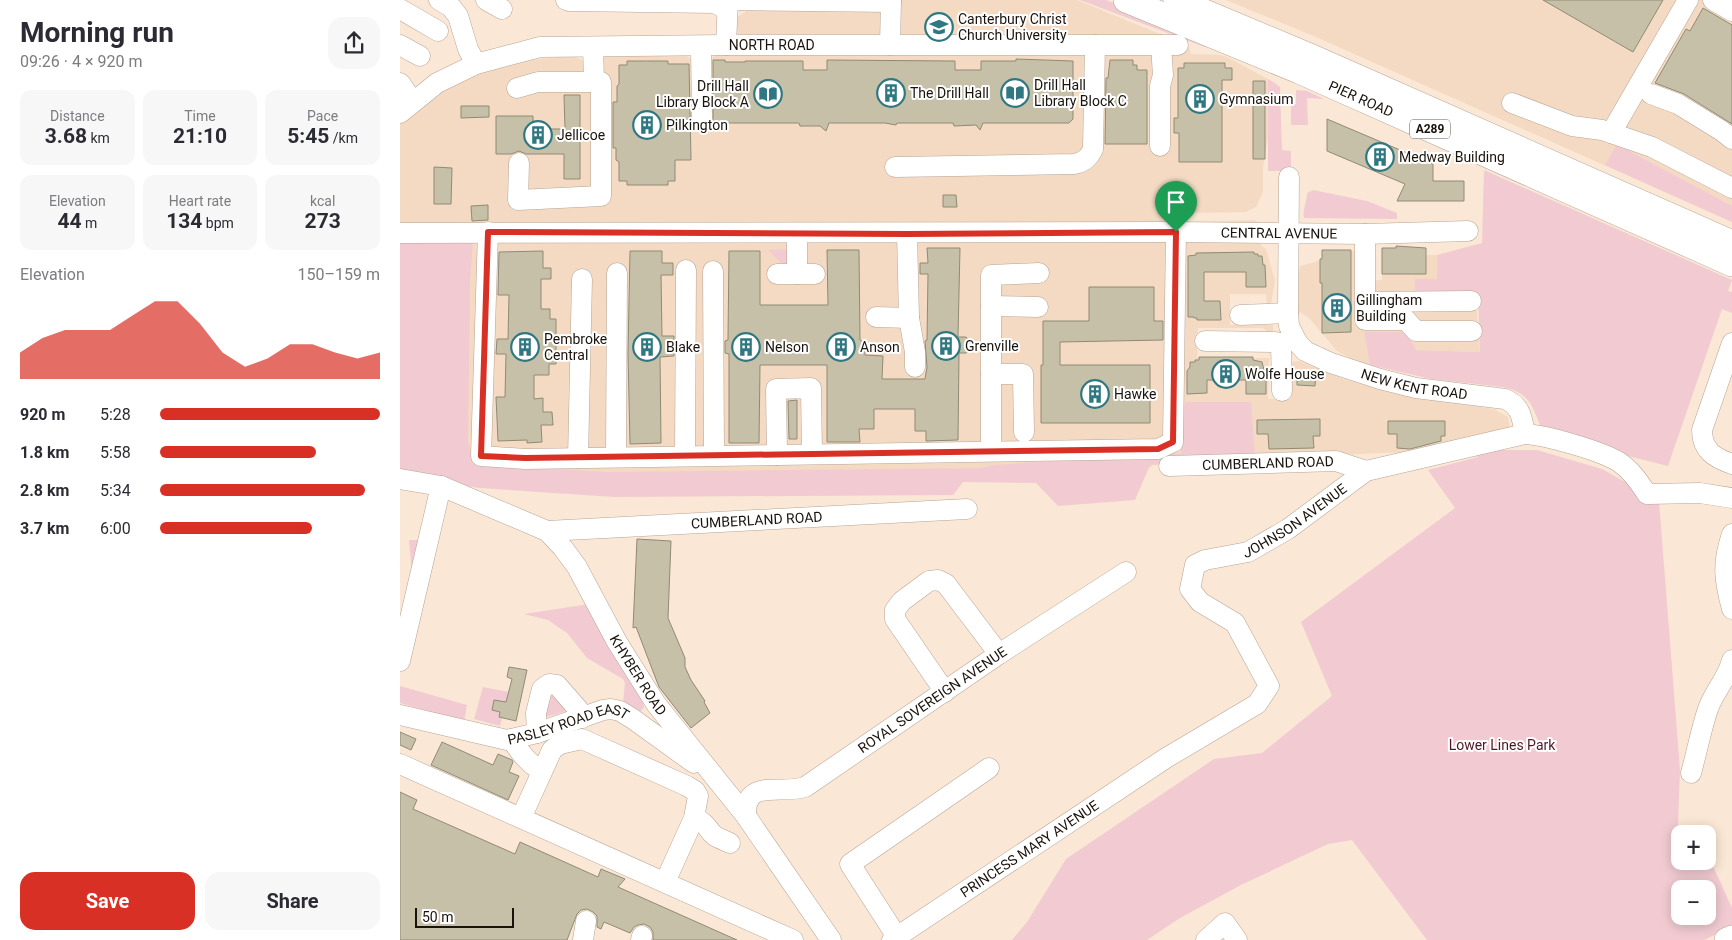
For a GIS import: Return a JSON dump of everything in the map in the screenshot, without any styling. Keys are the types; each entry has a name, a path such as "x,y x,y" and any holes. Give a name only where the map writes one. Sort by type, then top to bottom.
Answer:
{"main road":[{"name":"PIER ROAD","path":"1126,0 1291,68 1732,264"},
{"name":"PIER ROAD","path":"1176,0 1312,57 1732,243"},
{"path":"1727,940 1732,938"}],"street":[{"path":"439,0 450,7 458,16 468,49 476,64"},
{"path":"566,0 569,2 715,3 891,1 890,44"},
{"path":"1611,133 1688,0"},
{"path":"1713,0 1732,11"},
{"path":"726,45 728,3"},
{"path":"400,9 438,30"},
{"name":"NORTH ROAD","path":"406,107 437,83 476,64 540,47 890,44 1170,45 1160,86 1160,146"},
{"path":"400,45 420,56"},
{"path":"895,167 1074,164 1083,162 1093,149 1094,45"},
{"path":"702,46 702,118"},
{"path":"593,47 594,82"},
{"path":"517,88 538,82 601,82 601,196 518,200 519,163"},
{"path":"400,83 406,107"},
{"path":"1651,94 1678,104 1732,139"},
{"path":"1512,103 1572,126 1611,133 1652,147 1732,188"},
{"path":"1282,391 1286,339 1289,326 1288,181"},
{"name":"CENTRAL AVENUE","path":"400,233 907,234 1176,232 1365,234 1468,231"},
{"path":"488,232 481,456 525,458 1158,449 1173,442 1176,232"},
{"path":"777,274 806,274 797,233"},
{"path":"907,234 909,318 915,352 915,367"},
{"path":"1365,234 1365,320 1406,320 1416,331 1472,331"},
{"path":"685,456 686,270"},
{"path":"712,271 714,456"},
{"path":"616,457 617,273"},
{"path":"991,451 991,275 1039,273"},
{"path":"578,458 582,278"},
{"path":"1365,302 1472,301"},
{"path":"991,306 1038,307"},
{"path":"1240,315 1288,313"},
{"path":"876,317 909,318"},
{"path":"1205,341 1275,342 1286,339"},
{"name":"NEW KENT ROAD","path":"1286,339 1331,363 1380,379 1416,388 1505,399 1513,403 1519,410 1525,434"},
{"path":"1732,343 1702,430 1704,443 1715,458 1732,464"},
{"path":"991,374 1023,374 1024,432"},
{"path":"776,455 776,389 811,388 812,454"},
{"name":"JOHNSON AVENUE","path":"1166,758 1258,704 1269,686 1235,623 1200,602 1190,589 1194,565 1205,560 1248,552 1288,529 1366,471 1525,434 1546,437 1619,462 1630,471 1647,494 1700,493 1732,498"},
{"name":"CUMBERLAND ROAD","path":"1169,466 1336,461 1366,471"},
{"name":"KHYBER ROAD","path":"400,479 441,486 547,531 563,548 577,567 618,642 656,704 746,816 831,940"},
{"path":"400,661 441,486"},
{"name":"CUMBERLAND ROAD","path":"547,531 967,509"},
{"path":"1732,534 1724,564 1729,580 1732,609"},
{"name":"ROYAL SOVEREIGN AVENUE","path":"746,816 745,804 750,797 771,788 790,790 805,787 999,654 1126,572"},
{"path":"945,692 895,619 896,610 902,601 929,582 938,580 946,584 999,654"},
{"path":"1691,773 1708,708 1714,694 1729,672 1732,660"},
{"path":"537,733 536,713 542,689 549,684 557,685 578,709 582,718"},
{"path":"633,719 649,719 656,704"},
{"name":"PASLEY ROAD EAST","path":"400,715 502,739 512,739 537,733 603,710 611,709 620,711 633,719 718,781"},
{"path":"512,739 517,748 542,771"},
{"path":"521,818 527,787 542,771 554,747 582,739 695,791 698,796 694,818 666,882"},
{"name":"PRINCESS MARY AVENUE","path":"895,939 1166,758"},
{"path":"400,764 666,882 762,934 792,940"},
{"path":"895,939 850,864 989,768"},
{"path":"694,818 701,820 714,835 730,843"},
{"path":"1206,940 1225,923 1237,940"}],"shaded area":[{"path":"738,0 1077,0 1189,46 1191,54 1227,57 1277,84 1263,167 1263,192 1256,207 1246,212 1186,213 1186,222 1255,220 1259,223 1261,246 1266,249 1275,281 1271,303 1267,307 1266,294 1230,294 1230,325 1273,325 1273,333 1272,336 1263,328 1198,328 1197,358 1269,358 1268,399 1291,399 1291,362 1299,361 1341,378 1393,393 1494,409 1508,417 1510,430 1459,450 1255,458 1151,465 1153,467 892,479 400,473 400,121 437,90 492,69 525,61 571,55 582,60 598,62 601,58 607,56 687,56 699,67 718,55 1050,54 1046,35 735,34 735,18 747,11"},
{"path":"1226,0 1732,0 1732,222 1316,37"},
{"path":"1361,249 1361,281 1382,280 1382,255 1437,255 1437,279 1476,300 1480,352 1416,350 1364,332 1370,365 1354,360 1337,351 1309,318 1293,308 1300,266"}],"green space":[{"path":"1080,0 1106,0 1181,30 1207,45 1205,47"},
{"path":"1268,79 1280,87 1282,150 1291,151 1291,171 1268,171"},
{"path":"1296,90 1307,91 1324,99 1307,98 1308,125 1291,125 1291,105 1296,104"},
{"path":"1618,143 1629,151 1732,206 1732,222 1605,165"},
{"path":"1484,170 1732,280 1728,291 1732,292 1732,313 1722,309 1668,466 1584,445 1543,428 1531,404 1518,392 1511,389 1431,379 1370,365 1364,332 1406,332 1416,350 1480,352 1478,296 1415,295 1415,279 1437,279 1437,255 1482,243"},
{"path":"1313,190 1367,201 1397,213 1397,219 1304,218 1307,193"},
{"path":"400,240 473,240 470,282 468,442 473,464 607,472 981,468 994,465 1181,453 1182,419 1185,402 1251,402 1255,458 1150,465 1135,500 1058,506 1036,483 963,482 953,495 614,497 480,488 400,477"},
{"path":"794,249 793,264 781,263 768,250"},
{"name":"Lower Lines Park","path":"1459,450 1537,450 1602,469 1659,501 1680,770 1678,825 1671,825 1671,870 1715,870 1732,908 1732,927 1704,940 1427,940 1352,840 1328,844 1241,885 1180,918 1147,940 1012,940 1027,922 1066,859 1214,759 1262,753 1332,696 1301,622 1455,508 1428,470 1478,457"},
{"path":"409,540 424,540 412,574"},
{"path":"589,604 643,702 644,707 640,712 623,703 625,683 623,679 587,658 567,633 548,620 524,614"},
{"path":"400,686 467,705 464,721 400,703"},
{"path":"483,687 509,692 507,702 502,702 499,717 502,718 500,726 474,719"},
{"path":"548,690 570,710 543,718"}],"building":[{"path":"1543,0 1663,0 1633,52"},
{"path":"1703,8 1732,25 1732,124 1684,94 1655,83 1686,29 1690,31"},
{"name":"The Drill Hall","path":"1016,59 1073,61 1073,119 1069,123 983,123 980,130 976,125 954,126 953,123 897,123 896,125 885,123 829,123 826,131 820,126 800,126 799,123 713,123 713,60 725,60 725,62 803,61 803,70 827,70 827,60 955,61 955,70 981,70 981,61 1016,61"},
{"path":"1110,60 1133,60 1133,65 1137,65 1137,70 1147,70 1147,144 1105,144 1106,78 1108,78"},
{"name":"Pilkington","path":"627,61 668,61 668,64 689,64 691,160 675,160 675,181 668,181 668,185 627,185 627,181 619,181 619,162 616,160 616,148 613,148 613,102 617,102 619,65 627,65"},
{"name":"Gymnasium","path":"1184,63 1225,63 1225,68 1232,68 1232,80 1222,80 1222,162 1179,162 1179,133 1174,133 1174,118 1178,118 1178,68 1184,68"},
{"path":"1253,81 1265,81 1265,159 1253,159"},
{"name":"Jellicoe","path":"564,95 580,95 580,179 564,179 564,154 526,154 519,151 511,154 496,154 496,116 533,116 533,129 565,129"},
{"path":"461,106 489,106 489,117 461,118"},
{"name":"Medway Building","path":"1327,119 1433,164 1433,181 1464,181 1464,201 1397,201 1405,184 1327,151"},
{"path":"434,167 452,168 451,204 434,204"},
{"path":"943,195 956,195 957,207 943,207"},
{"path":"488,205 488,220 472,221 471,206"},
{"path":"1396,246 1426,248 1426,274 1382,274 1382,248 1396,248"},
{"path":"927,248 960,248 958,337 966,337 971,342 971,349 966,353 959,353 958,440 926,441 926,431 915,431 915,409 874,409 874,429 859,429 860,442 827,442 827,365 760,365 759,443 729,443 729,354 725,353 725,341 728,340 729,251 760,251 760,305 828,305 827,250 859,250 860,340 865,342 865,355 883,356 882,379 925,379 927,367 925,341 927,340 928,274 920,274 920,263 928,263"},
{"name":"Gillingham Building","path":"1322,250 1351,250 1351,332 1322,333 1320,259 1322,259"},
{"path":"543,251 543,268 551,268 551,279 541,279 541,309 550,309 550,319 556,319 556,364 549,364 549,375 534,375 534,399 543,398 543,412 552,412 553,425 541,425 542,442 527,443 527,440 498,441 496,397 505,397 506,354 496,354 497,339 508,339 509,295 498,295 499,252"},
{"name":"Blake","path":"630,251 662,251 662,263 673,263 673,275 661,275 662,336 674,336 674,356 660,357 661,443 630,444 628,354"},
{"path":"1254,252 1258,256 1262,256 1263,265 1265,265 1266,287 1246,287 1246,272 1204,272 1204,301 1220,301 1221,320 1197,320 1194,317 1188,317 1188,256 1196,255 1196,253"},
{"path":"1089,287 1154,287 1154,321 1163,321 1163,340 1060,342 1060,365 1150,365 1150,423 1041,423 1043,321 1089,321"},
{"name":"Wolfe House","path":"1199,357 1253,357 1253,360 1262,362 1264,370 1266,370 1266,394 1246,394 1246,380 1207,380 1207,393 1187,394 1187,371 1190,367 1190,362 1199,360"},
{"path":"1297,371 1316,371 1315,386 1297,385"},
{"path":"797,400 797,439 789,439 788,401"},
{"path":"1320,419 1320,436 1313,436 1314,448 1269,449 1268,434 1257,434 1257,420"},
{"path":"1388,421 1445,421 1445,436 1441,436 1441,441 1410,449 1397,448 1397,434 1388,434"},
{"path":"637,539 671,541 668,618 685,658 685,667 710,713 691,728 659,687 636,627 633,628"},
{"path":"509,667 527,670 516,721 499,717 500,712 492,710 494,700 506,702 512,679 507,677"},
{"path":"400,732 416,739 411,750 400,745"},
{"path":"442,742 493,765 498,754 512,760 509,772 519,776 508,800 431,765"},
{"path":"400,792 417,800 413,809 515,854 520,842 598,877 601,869 625,879 618,887 737,940 653,940 653,932 650,927 644,924 634,927 630,933 604,922 601,929 597,927 597,916 587,909 581,910 577,914 567,940 400,940"}],"place":[{"name":"Canterbury Christ Church University","path":"939,27"},
{"name":"The Drill Hall","path":"891,93"},
{"name":"Drill Hall Library Block C","path":"1015,93"},
{"name":"Drill Hall Library Block A","path":"768,94"},
{"name":"Gymnasium","path":"1200,99"},
{"name":"Pilkington","path":"647,125"},
{"name":"Jellicoe","path":"538,135"},
{"name":"Medway Building","path":"1380,157"},
{"name":"Gillingham Building","path":"1337,308"},
{"name":"Grenville","path":"946,346"},
{"name":"Pembroke Central","path":"525,347"},
{"name":"Blake","path":"647,347"},
{"name":"Nelson","path":"746,347"},
{"name":"Anson","path":"841,347"},
{"name":"Wolfe House","path":"1226,374"},
{"name":"Hawke","path":"1095,394"}],"route":[{"path":"488,232 907,234 1176,232 1173,442 1158,449 525,458 481,456 488,232"}]}
